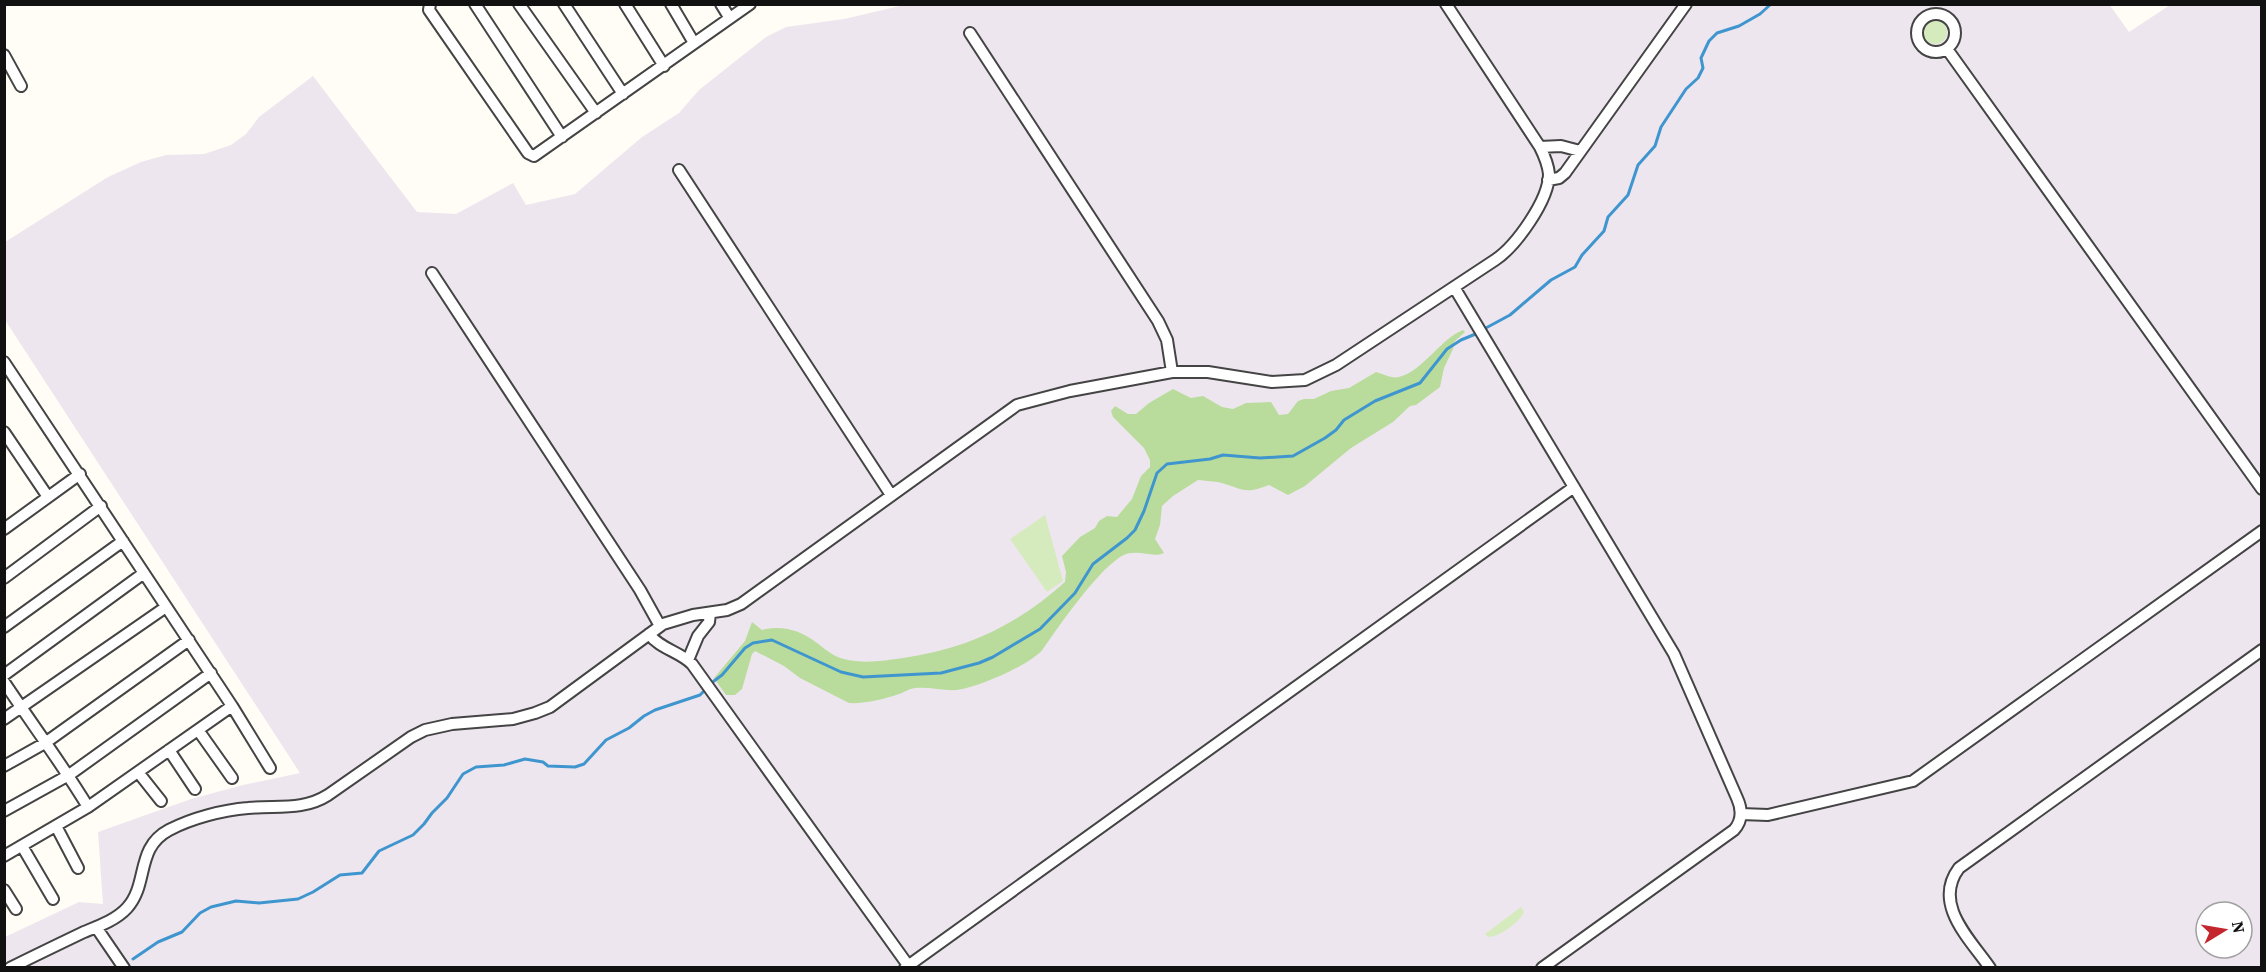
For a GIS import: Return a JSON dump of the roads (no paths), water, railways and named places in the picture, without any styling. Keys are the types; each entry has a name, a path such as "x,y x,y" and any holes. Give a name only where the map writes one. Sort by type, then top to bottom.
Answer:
{"street":[{"path":"430,4 429,10 528,153 538,155 750,4"},
{"path":"475,4 562,137"},
{"path":"519,4 596,113"},
{"path":"564,4 623,94"},
{"path":"626,4 664,66"},
{"path":"671,4 694,43"},
{"path":"721,4 729,17"},
{"path":"10,968 96,927 125,910 133,901 149,850 168,830 238,810 289,808 315,802 411,737 425,730 452,724 513,719 536,714 550,707 660,626 675,620 727,610 741,604 1017,405 1099,385 1172,372 1208,372 1272,382 1305,380 1336,365 1495,260 1511,247 1541,201 1548,180 1547,164 1540,147 1446,4"},
{"path":"1548,180 1562,176 1686,4"},
{"path":"970,33 1158,321 1167,340 1172,372"},
{"path":"1947,49 2262,489"},
{"path":"4,55 21,86"},
{"path":"1540,147 1561,146 1580,151"},
{"path":"679,170 891,495"},
{"path":"432,273 640,590 660,626"},
{"path":"1454,287 1677,660 1737,798 1741,814 1738,824 1730,832 1542,968"},
{"path":"6,368 102,506 270,768"},
{"path":"4,432 48,497"},
{"path":"4,529 80,474"},
{"path":"649,634 657,644 679,653 688,660 908,967 1574,487"},
{"path":"4,578 102,506"},
{"path":"1741,814 1768,815 1913,781 2262,531"},
{"path":"4,627 123,541"},
{"path":"4,675 144,573"},
{"path":"4,719 166,607"},
{"path":"688,660 698,636 709,622 710,613"},
{"path":"4,766 45,743 189,640"},
{"path":"1990,968 1956,921 1951,908 1950,887 1959,868 2262,650"},
{"path":"4,811 69,775 211,673"},
{"path":"4,682 69,775 88,807"},
{"path":"4,856 88,807 232,706"},
{"path":"198,730 232,778"},
{"path":"169,750 195,789"},
{"path":"138,772 161,801"},
{"path":"56,826 78,868"},
{"path":"22,846 53,899"},
{"path":"4,890 16,909"},
{"path":"96,927 124,968"}],"waterway":[{"path":"1484,329 1510,315 1551,280 1575,267 1582,255 1604,231 1608,217 1628,195 1638,165 1655,146 1661,127 1686,89 1698,78 1703,68 1701,58 1709,41 1717,33 1739,26 1760,14 1771,4"},
{"path":"133,959 158,942 182,932 200,913 211,907 236,901 259,903 298,899 340,875 362,873 379,851 413,835 447,798 463,774 476,767 504,765 525,759 543,762 548,766 575,767 584,764 606,740 629,728 644,716 700,695 722,675 745,648 753,643 772,640 841,672 863,677 941,673 993,657 1040,629 1075,593 1093,564 1135,530 1157,473 1167,464 1210,459 1223,455 1260,458 1293,456 1325,438 1344,420 1375,401 1420,383 1447,349 1478,333"}]}
